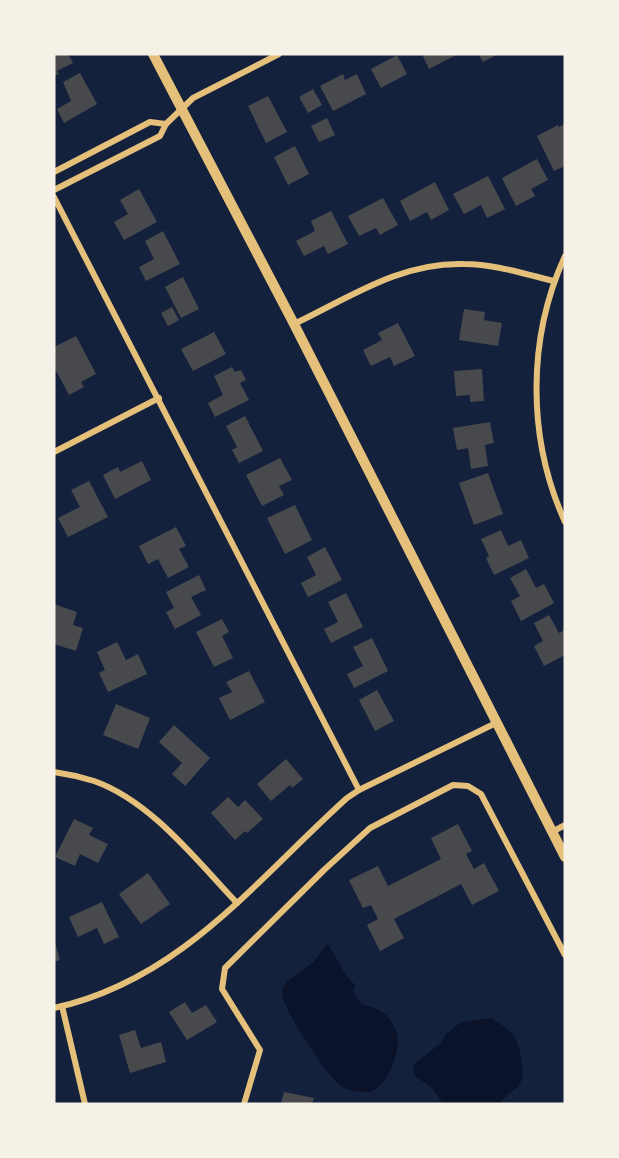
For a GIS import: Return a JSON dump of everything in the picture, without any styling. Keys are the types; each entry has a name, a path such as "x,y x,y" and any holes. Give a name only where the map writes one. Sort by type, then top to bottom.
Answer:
{"street":[{"path":"153,54 294,324 565,856"},
{"path":"54,190 160,136 166,124 193,98 279,54"},
{"path":"54,172 150,122 166,124"},
{"path":"54,197 359,790"},
{"path":"565,256 554,280 537,369 537,414 541,450 549,482 565,522"},
{"path":"294,324 384,278 422,267 465,264 554,280"},
{"path":"54,452 159,398"},
{"path":"54,1008 115,989 157,967 206,932 333,811 359,790 496,723"},
{"path":"54,772 96,782 138,804 165,828 237,903"},
{"path":"244,1104 260,1050 222,989 225,969 324,870 370,828 453,785 468,786 481,794 565,955"},
{"path":"552,832 565,825"},
{"path":"62,1006 85,1104"}],"water":[{"path":"326,945 329,945 345,974 355,985 353,991 360,1002 382,1012 396,1029 398,1042 396,1056 385,1080 371,1092 353,1091 337,1083 304,1038 283,999 282,992 287,983 313,962"},
{"path":"492,1018 509,1031 516,1040 523,1068 519,1085 499,1104 443,1104 432,1088 415,1076 414,1064 441,1043 446,1034 457,1025 467,1021"}],"building":[{"path":"54,54 68,54 73,63 57,71 59,74 54,76"},
{"path":"422,54 458,54 429,69"},
{"path":"478,54 498,54 483,62"},
{"path":"397,55 407,74 381,88 371,69"},
{"path":"80,73 97,104 64,123 57,109 71,101 63,82"},
{"path":"343,74 345,80 357,74 366,94 333,111 320,86"},
{"path":"313,89 322,105 308,113 299,97"},
{"path":"268,96 287,132 266,143 248,106"},
{"path":"327,118 335,135 319,142 311,126"},
{"path":"565,124 565,166 554,171 537,136 558,125 559,127"},
{"path":"295,146 309,174 288,185 274,157"},
{"path":"537,159 548,180 531,189 535,196 516,206 502,178"},
{"path":"488,176 505,209 487,218 481,205 464,214 453,194"},
{"path":"435,182 449,210 431,220 427,212 410,221 400,201"},
{"path":"139,189 157,222 124,240 114,222 128,214 120,200"},
{"path":"383,198 398,225 380,235 376,228 359,236 348,216"},
{"path":"331,211 348,244 328,254 324,246 304,256 296,241 315,231 311,221"},
{"path":"163,231 180,264 146,281 139,267 154,259 145,241"},
{"path":"183,277 199,309 181,318 165,287"},
{"path":"172,307 179,320 168,326 161,313"},
{"path":"464,309 485,312 484,320 502,323 498,346 459,340"},
{"path":"398,323 415,356 394,366 390,357 371,366 363,350 382,340 378,333"},
{"path":"214,332 226,354 193,371 181,349"},
{"path":"76,336 96,374 81,382 84,387 69,395 54,367 54,347"},
{"path":"232,367 235,372 241,370 246,380 240,383 249,400 215,417 208,403 223,395 214,376"},
{"path":"482,369 484,401 470,402 470,395 456,396 454,371"},
{"path":"245,416 263,451 239,463 232,450 237,447 226,426"},
{"path":"490,422 494,443 485,445 488,466 471,469 468,448 457,450 453,428"},
{"path":"280,458 292,480 279,486 284,495 262,506 246,475"},
{"path":"142,461 151,480 115,499 103,475 118,467 120,472"},
{"path":"488,473 503,514 474,525 459,483"},
{"path":"89,481 108,517 68,537 58,518 80,507 71,490"},
{"path":"295,505 312,540 285,554 267,518"},
{"path":"176,527 186,546 179,549 189,567 168,578 158,559 148,564 139,546"},
{"path":"501,530 508,546 521,540 529,558 494,575 481,539"},
{"path":"325,547 342,580 308,597 301,583 316,575 307,557"},
{"path":"526,569 536,588 544,584 554,603 521,621 511,601 520,596 510,578"},
{"path":"199,575 206,590 191,597 201,615 175,629 166,612 174,608 166,592"},
{"path":"346,593 363,627 331,643 324,629 338,622 328,602"},
{"path":"54,604 77,612 73,625 83,628 76,651 54,644"},
{"path":"549,615 559,633 565,630 565,655 544,666 534,646 543,641 534,623"},
{"path":"222,619 229,632 222,636 233,658 214,667 196,632"},
{"path":"372,638 388,671 354,688 347,674 363,666 353,647"},
{"path":"117,642 126,660 138,654 147,674 108,692 99,673 105,670 97,652"},
{"path":"249,671 265,702 230,720 219,698 232,692 226,682"},
{"path":"377,690 394,721 375,731 359,700"},
{"path":"116,704 150,718 138,749 103,735"},
{"path":"174,725 210,758 185,786 172,774 182,763 159,742"},
{"path":"286,759 303,779 292,788 290,785 271,801 257,784"},
{"path":"228,797 238,807 245,800 263,819 235,840 211,813"},
{"path":"74,819 93,828 89,835 108,844 98,863 80,854 75,866 55,857"},
{"path":"458,824 472,851 466,854 474,869 484,863 499,891 472,905 461,884 394,919 404,938 380,951 367,925 378,919 371,905 363,908 349,880 378,866 388,886 441,859 431,838"},
{"path":"148,873 170,904 141,924 119,894"},
{"path":"102,902 119,937 104,944 97,928 78,937 69,917"},
{"path":"54,939 60,960 54,962"},
{"path":"185,1002 192,1013 206,1005 217,1022 187,1040 169,1012"},
{"path":"135,1030 141,1048 161,1042 166,1062 130,1073 119,1035"},
{"path":"284,1092 314,1098 312,1104 281,1104"}]}
